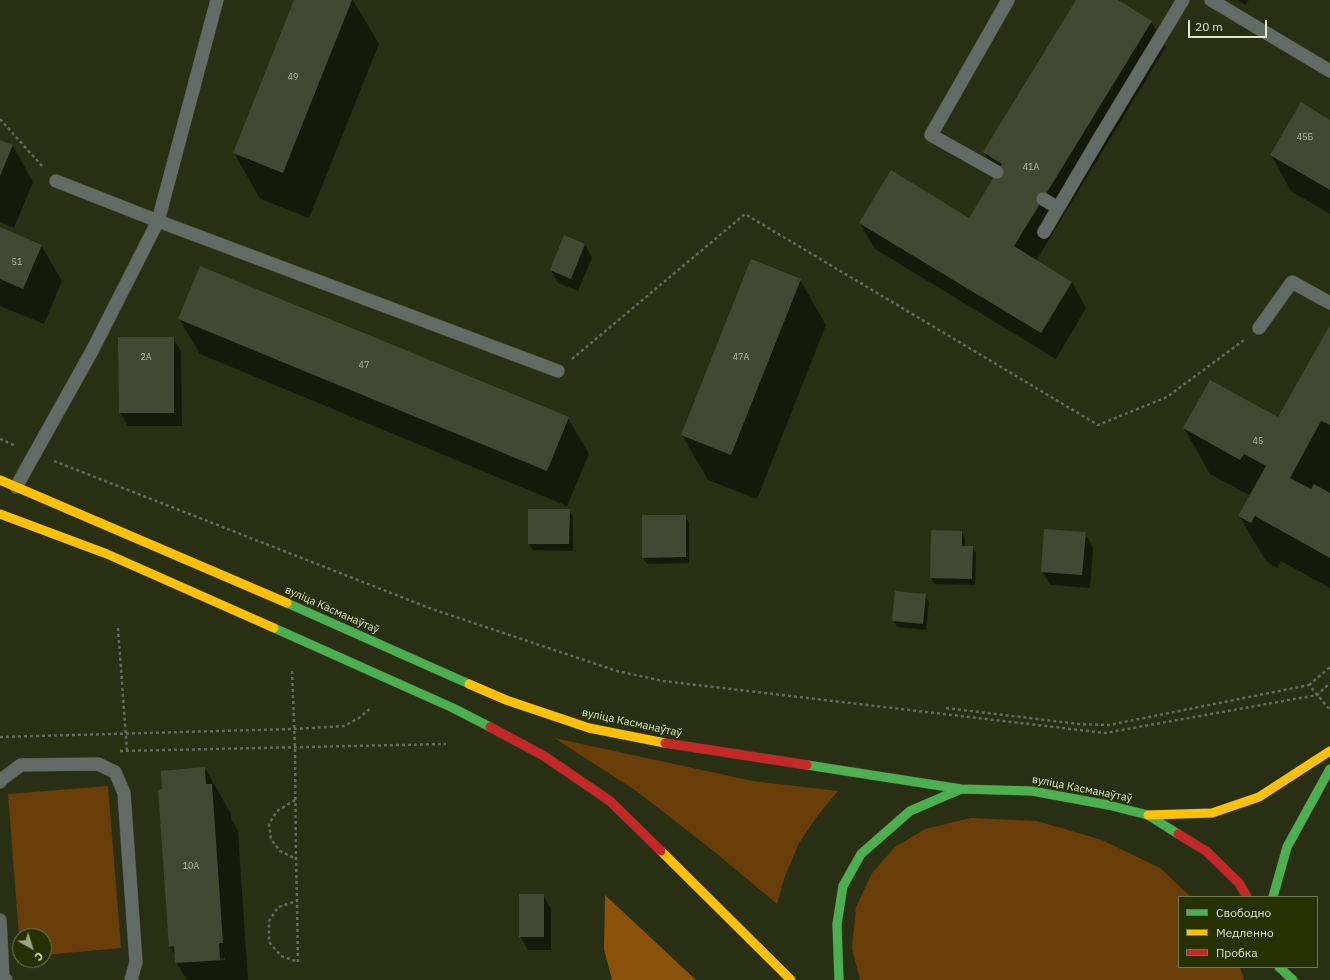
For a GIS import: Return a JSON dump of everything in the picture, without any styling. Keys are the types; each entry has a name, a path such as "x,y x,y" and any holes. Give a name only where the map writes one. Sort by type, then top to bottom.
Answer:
{"main road":[{"name":"вуліца Касманаўтаў","path":"0,480 14,491 262,592 506,700 589,728 675,745 961,790 1032,790 1108,805 1148,815 1206,851 1239,883 1246,896"},
{"path":"2,512 107,554 453,708 544,756 610,801 777,964 791,980"},
{"path":"1148,815 1212,813 1259,797 1330,752"},
{"path":"1274,896 1286,847 1330,769"},
{"path":"839,980 837,924 843,886 861,854 910,811 961,790"},
{"path":"1275,968 1277,980"},
{"path":"1280,968 1293,980"}],"lane":[{"path":"14,491 92,351 158,221 217,0"},
{"path":"997,172 931,134 1008,0"},
{"path":"1044,232 1183,0"},
{"path":"1211,0 1330,71"},
{"path":"56,181 158,221 558,371"},
{"path":"1043,199 1058,208"},
{"path":"1259,328 1292,282 1330,303"},
{"path":"0,782 21,765 98,764 115,772 124,793 136,962 131,980"},
{"path":"0,920 3,977 6,980"}],"path":[{"path":"0,120 56,181"},
{"path":"558,371 745,214 1098,425 1167,397 1259,328"},
{"path":"0,439 432,609 617,671 663,682 1105,733 1317,694 1330,683"},
{"path":"118,628 127,751"},
{"path":"946,708 1079,724 1109,725 1309,686 1330,667"},
{"path":"292,671 294,748 297,901 298,962 281,956 268,942 269,921 278,907 297,901"},
{"path":"1309,686 1330,710"},
{"path":"0,737 293,729 344,726 359,718 371,708"},
{"path":"119,751 446,744"},
{"path":"295,800 277,811 269,824 272,840 280,851 296,859"}],"shaded area":[{"path":"554,738 753,781 838,791 818,815 799,843 785,876 777,904 711,849 635,790"},
{"path":"108,786 121,948 52,954 52,928 18,928 8,794"},
{"path":"971,818 1037,821 1102,840 1160,868 1190,896 1178,896 1178,968 1240,968 1244,980 860,980 852,948 856,907 872,873 895,847 925,829"},
{"path":"605,895 696,980 612,980 604,949"}],"building":[{"path":"294,0 352,0 283,173 233,153"},
{"path":"1076,0 1118,0 1152,21 1014,246 1072,282 1041,333 859,223 891,170 969,218 1002,164 983,152"},
{"path":"1301,102 1330,120 1330,190 1270,155"},
{"path":"0,140 13,145 0,176"},
{"path":"0,227 42,245 23,289 0,279"},
{"path":"564,235 585,244 571,279 550,270"},
{"path":"751,259 801,279 731,455 681,435"},
{"path":"200,266 569,417 547,471 178,319"},
{"path":"1330,325 1330,425 1321,421 1290,478 1311,489 1314,484 1330,493 1330,558 1255,516 1251,523 1238,516 1266,466 1244,454 1240,460 1183,428 1210,380 1278,417"},
{"path":"118,337 174,337 174,413 119,413"},
{"path":"528,509 570,509 569,544 528,544"},
{"path":"642,515 686,515 686,557 642,558"},
{"path":"1044,529 1086,532 1082,575 1041,572"},
{"path":"931,530 962,531 962,546 973,546 972,579 930,578"},
{"path":"895,591 926,594 923,624 892,621"},
{"path":"205,767 206,784 212,784 223,943 219,943 220,960 175,963 174,946 169,947 158,790 162,789 161,771"},
{"path":"519,894 544,894 544,937 519,937"}],"traffic: fast":[{"path":"287,603 469,684"},
{"path":"274,628 453,708 490,727"},
{"path":"807,765 961,789 1032,791 1108,805 1148,815 1178,834"},
{"path":"1273,896 1287,847 1330,769"},
{"path":"839,980 837,924 843,886 861,854 910,811 961,789"},
{"path":"1280,968 1293,980"}],"traffic: slow":[{"path":"0,480 287,603"},
{"path":"0,514 107,554 274,628"},
{"path":"469,684 506,700 589,728 665,743"},
{"path":"1148,815 1212,813 1259,797 1330,751"},
{"path":"661,851 791,980"}],"traffic: jam":[{"path":"490,727 544,756 610,801 661,851"},
{"path":"665,743 807,765"},
{"path":"1178,834 1206,851 1239,883 1246,896"}]}
